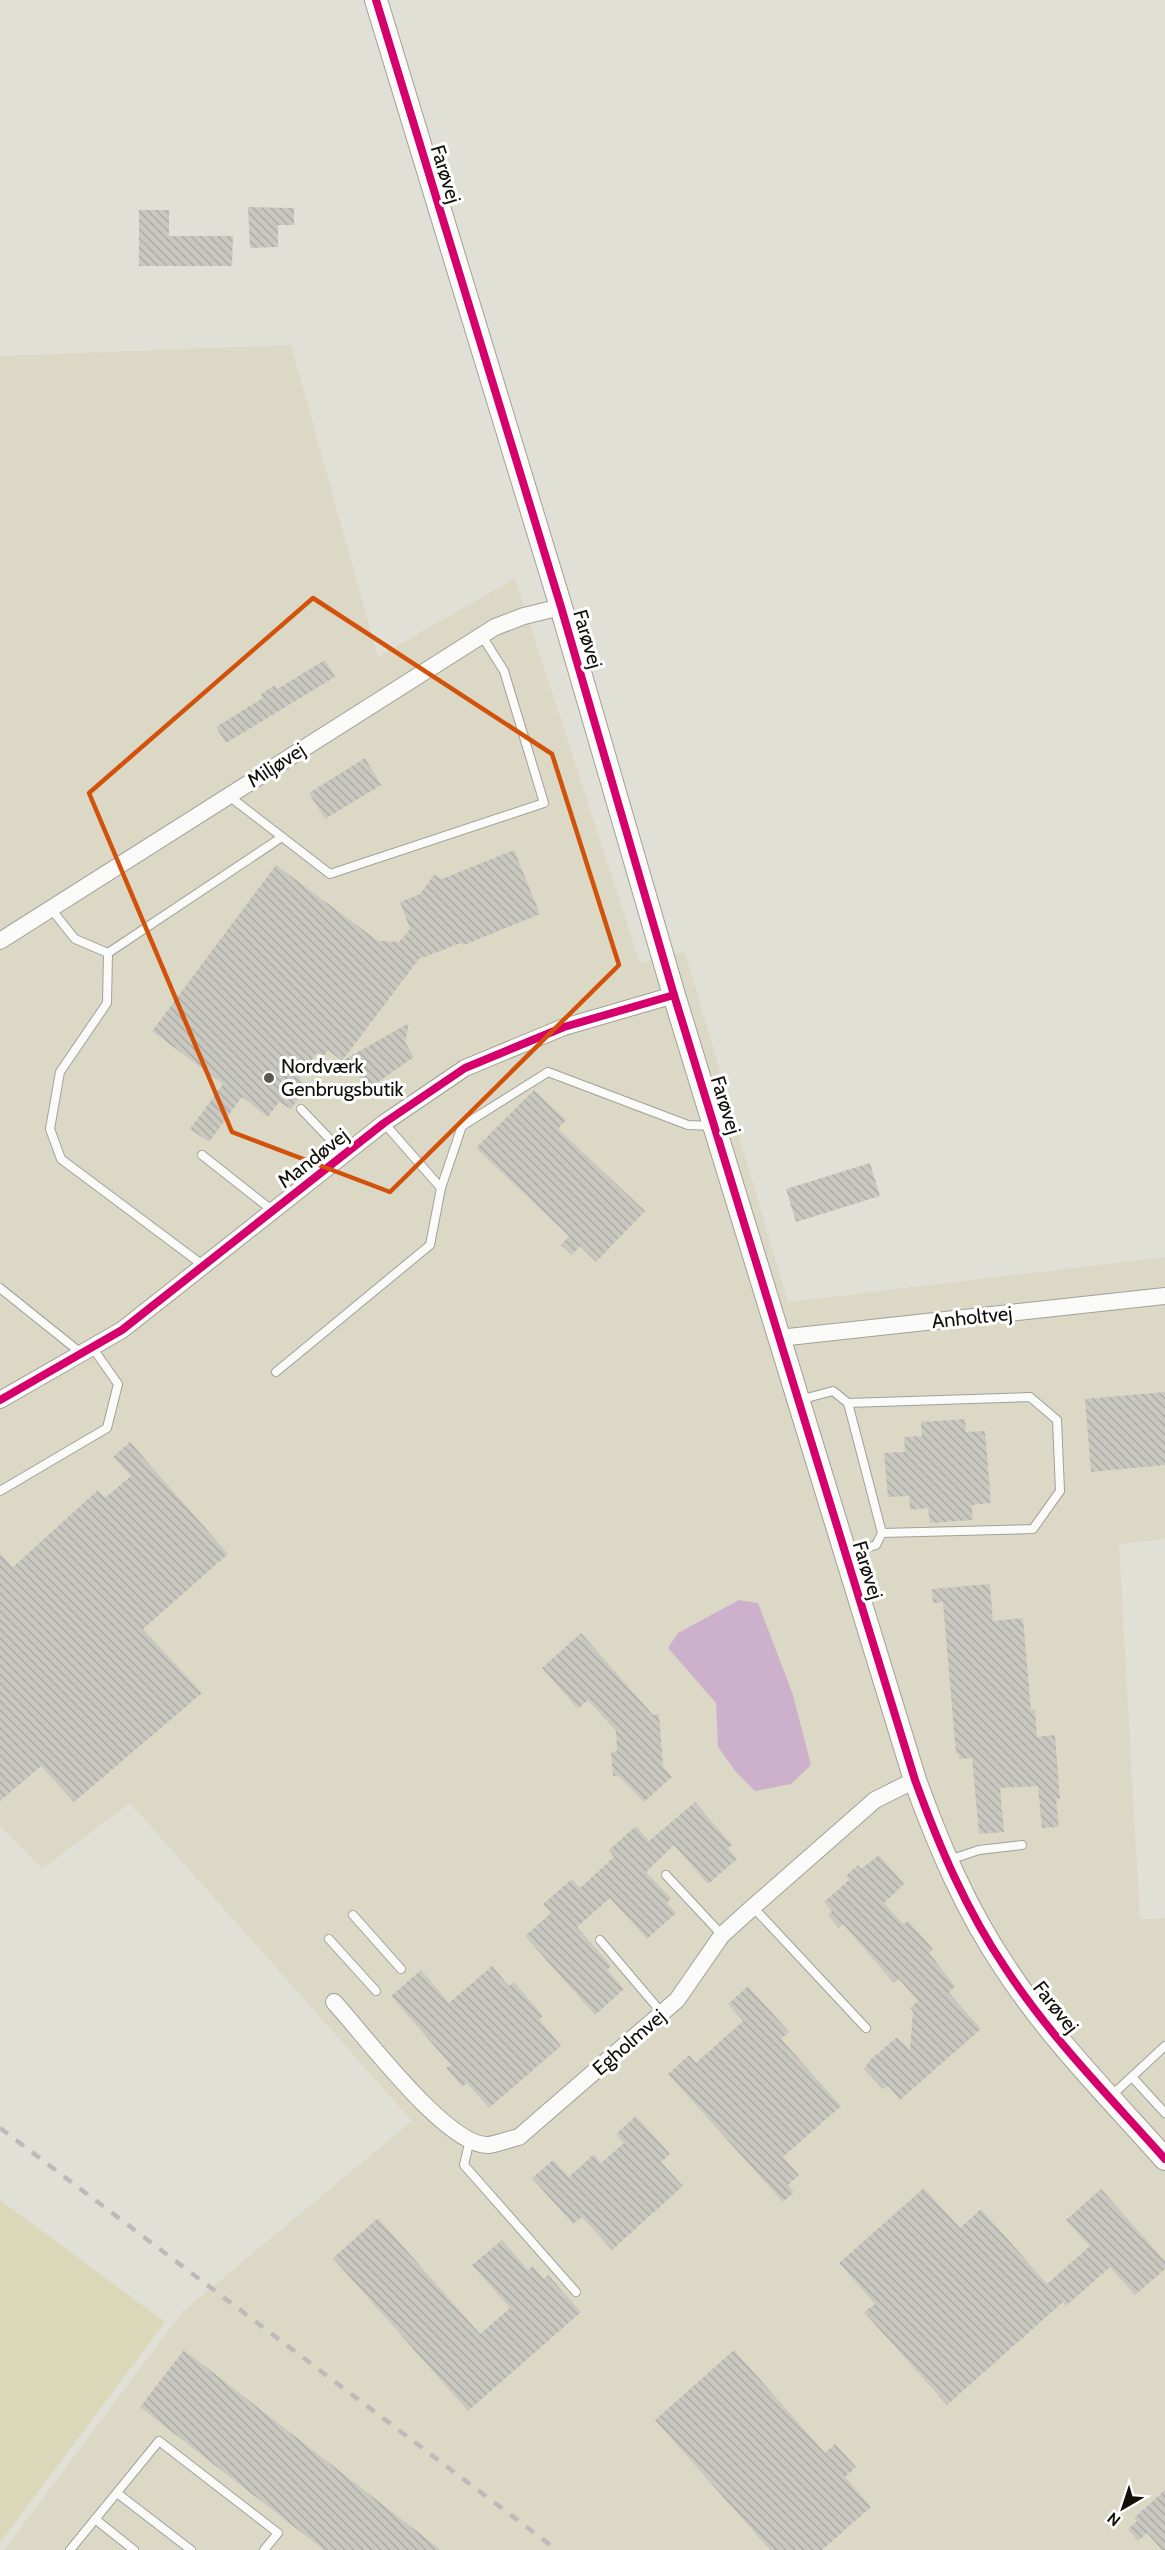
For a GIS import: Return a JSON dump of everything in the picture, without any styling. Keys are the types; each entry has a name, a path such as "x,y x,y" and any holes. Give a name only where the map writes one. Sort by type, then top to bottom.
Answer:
{"street":[{"name":"Farøvej","path":"376,0 561,607 674,995 915,1780 967,1905 1006,1970 1062,2043 1165,2158"},
{"name":"Miljøvej","path":"0,941 482,636 524,616 561,607"},
{"name":"Mandøvej","path":"0,1400 122,1330 384,1123 465,1068 564,1027 674,995"},
{"name":"Anholtvej","path":"779,1338 1165,1296"},
{"name":"Egholmvej","path":"334,2002 435,2116 470,2139 486,2145 519,2137 677,2000 722,1935 753,1906 875,1800 915,1780"}],"lane":[{"path":"229,795 330,874 544,803 504,671 482,636"},
{"path":"108,953 282,837"},
{"path":"51,909 75,939 108,953"},
{"path":"108,953 107,1003 60,1072 50,1129 61,1159 204,1266"},
{"path":"276,1372 430,1245 441,1188 462,1126 548,1072 688,1125 715,1126"},
{"path":"301,1109 345,1155"},
{"path":"384,1123 441,1188"},
{"path":"202,1155 273,1211"},
{"path":"0,1288 87,1350 118,1384 107,1428 0,1491"},
{"path":"798,1400 833,1391 848,1403 882,1533 876,1545 846,1554"},
{"path":"848,1403 1030,1397 1057,1420 1060,1491 1033,1529 882,1533"},
{"path":"947,1861 979,1850 1022,1845"},
{"path":"666,1875 722,1935"},
{"path":"753,1906 866,2028"},
{"path":"353,1916 401,1969"},
{"path":"329,1939 376,1991"},
{"path":"600,1940 663,2013"},
{"path":"1110,2097 1165,2046"},
{"path":"1132,2077 1165,2114"},
{"path":"470,2139 464,2165 576,2292"},
{"path":"70,2550 159,2441 278,2533 264,2550"},
{"path":"117,2493 191,2550"},
{"path":"95,2519 134,2550"}],"highlighted area":[{"path":"313,598 552,754 619,965 390,1192 232,1132 89,793"}],"shaded area":[{"path":"291,345 378,657 515,578 640,963 685,952 788,1302 1165,1257 1165,1539 1119,1544 1140,1919 1165,1918 1165,2550 4,2550 182,2312 412,2121 130,1803 42,1869 0,1826 0,356"},
{"path":"739,1600 758,1603 793,1695 811,1765 791,1784 755,1791 736,1772 718,1747 716,1703 668,1648 678,1633"},
{"path":"0,2200 165,2322 0,2543"}],"building":[{"path":"248,207 294,208 294,225 278,225 278,247 250,248"},
{"path":"139,210 169,210 169,236 233,236 232,266 139,266"},
{"path":"325,660 335,677 226,743 216,727 263,698 261,694 275,685 277,689"},
{"path":"365,758 381,785 325,819 309,793"},
{"path":"514,850 540,914 464,945 461,943 419,959 342,1061 328,1050 324,1056 317,1053 299,1077 306,1088 291,1109 279,1102 268,1117 242,1097 209,1142 190,1129 223,1084 152,1031 276,865 378,941 399,942 410,929 400,902 420,894 434,875 442,879"},
{"path":"409,1023 405,1042 414,1057 368,1089 356,1072 342,1061"},
{"path":"534,1090 566,1120 558,1129 645,1211 596,1262 580,1246 572,1255 561,1245 569,1236 476,1148"},
{"path":"870,1163 880,1196 796,1222 786,1189"},
{"path":"1165,1392 1165,1465 1091,1472 1085,1399"},
{"path":"965,1419 966,1432 985,1431 991,1503 972,1505 973,1520 930,1523 928,1508 910,1510 909,1496 888,1497 884,1453 905,1452 904,1437 922,1436 921,1422"},
{"path":"130,1442 228,1554 143,1629 202,1693 74,1802 41,1766 0,1801 0,1553 13,1567 98,1490 105,1498 131,1476 113,1457"},
{"path":"990,1584 993,1621 1023,1618 1031,1710 1035,1710 1037,1737 1055,1735 1060,1799 1056,1799 1059,1827 1042,1828 1038,1786 1000,1788 1004,1832 979,1834 972,1758 959,1759 959,1754 956,1754 943,1602 933,1603 932,1589"},
{"path":"581,1633 653,1715 659,1714 663,1766 672,1777 644,1802 619,1776 613,1776 611,1752 617,1751 616,1731 588,1700 578,1709 542,1668"},
{"path":"695,1802 732,1845 728,1848 737,1859 708,1884 674,1845 646,1872 671,1898 667,1903 676,1913 647,1939 610,1898 577,1927 611,1966 607,1970 624,1989 595,2015 525,1936 551,1913 543,1904 572,1879 580,1888 614,1857 609,1850 636,1826 649,1841"},
{"path":"879,1855 904,1884 884,1903 903,1924 908,1921 933,1949 929,1953 955,1986 949,1993 981,2029 900,2100 888,2086 883,2089 864,2069 870,2060 897,2037 910,2050 913,2011 910,2008 918,2001 899,1979 894,1983 843,1924 839,1928 828,1915 832,1911 824,1902 849,1880 846,1876 858,1865 861,1869"},
{"path":"492,1966 509,1986 514,1982 543,2016 539,2019 561,2046 489,2108 467,2083 462,2087 446,2068 451,2065 391,1996 421,1970 449,2003"},
{"path":"748,1986 789,2032 781,2039 841,2106 783,2157 799,2175 788,2185 794,2192 783,2202 668,2074 689,2055 696,2063 743,2021 728,2004"},
{"path":"636,2116 670,2154 661,2162 683,2186 612,2250 582,2217 573,2224 532,2178 553,2160 569,2177 594,2154 601,2163 624,2143 616,2134"},
{"path":"924,2188 960,2228 981,2209 1047,2284 1090,2246 1066,2220 1101,2189 1165,2261 1165,2269 1135,2295 1110,2267 1066,2306 1063,2302 947,2405 864,2312 875,2304 839,2263"},
{"path":"378,2218 480,2334 510,2308 472,2265 502,2240 528,2270 533,2266 544,2279 548,2275 581,2312 468,2411 333,2258"},
{"path":"184,2350 441,2550 324,2550 140,2407"},
{"path":"734,2350 825,2453 835,2444 856,2467 845,2477 871,2507 822,2550 770,2550 655,2420"},
{"path":"1165,2490 1165,2550 1162,2550 1147,2533 1138,2541 1128,2529 1137,2521 1134,2518"}],"railway":[{"path":"0,2128 557,2550"}],"cycle path":[{"path":"376,0 561,607 674,995 915,1780 954,1877 978,1924 1006,1969 1062,2043 1165,2159"},
{"path":"0,1400 122,1330 384,1123 465,1068 564,1027 674,995"}],"place":[{"name":"Nordværk Genbrugsbutik","path":"269,1078"}]}
